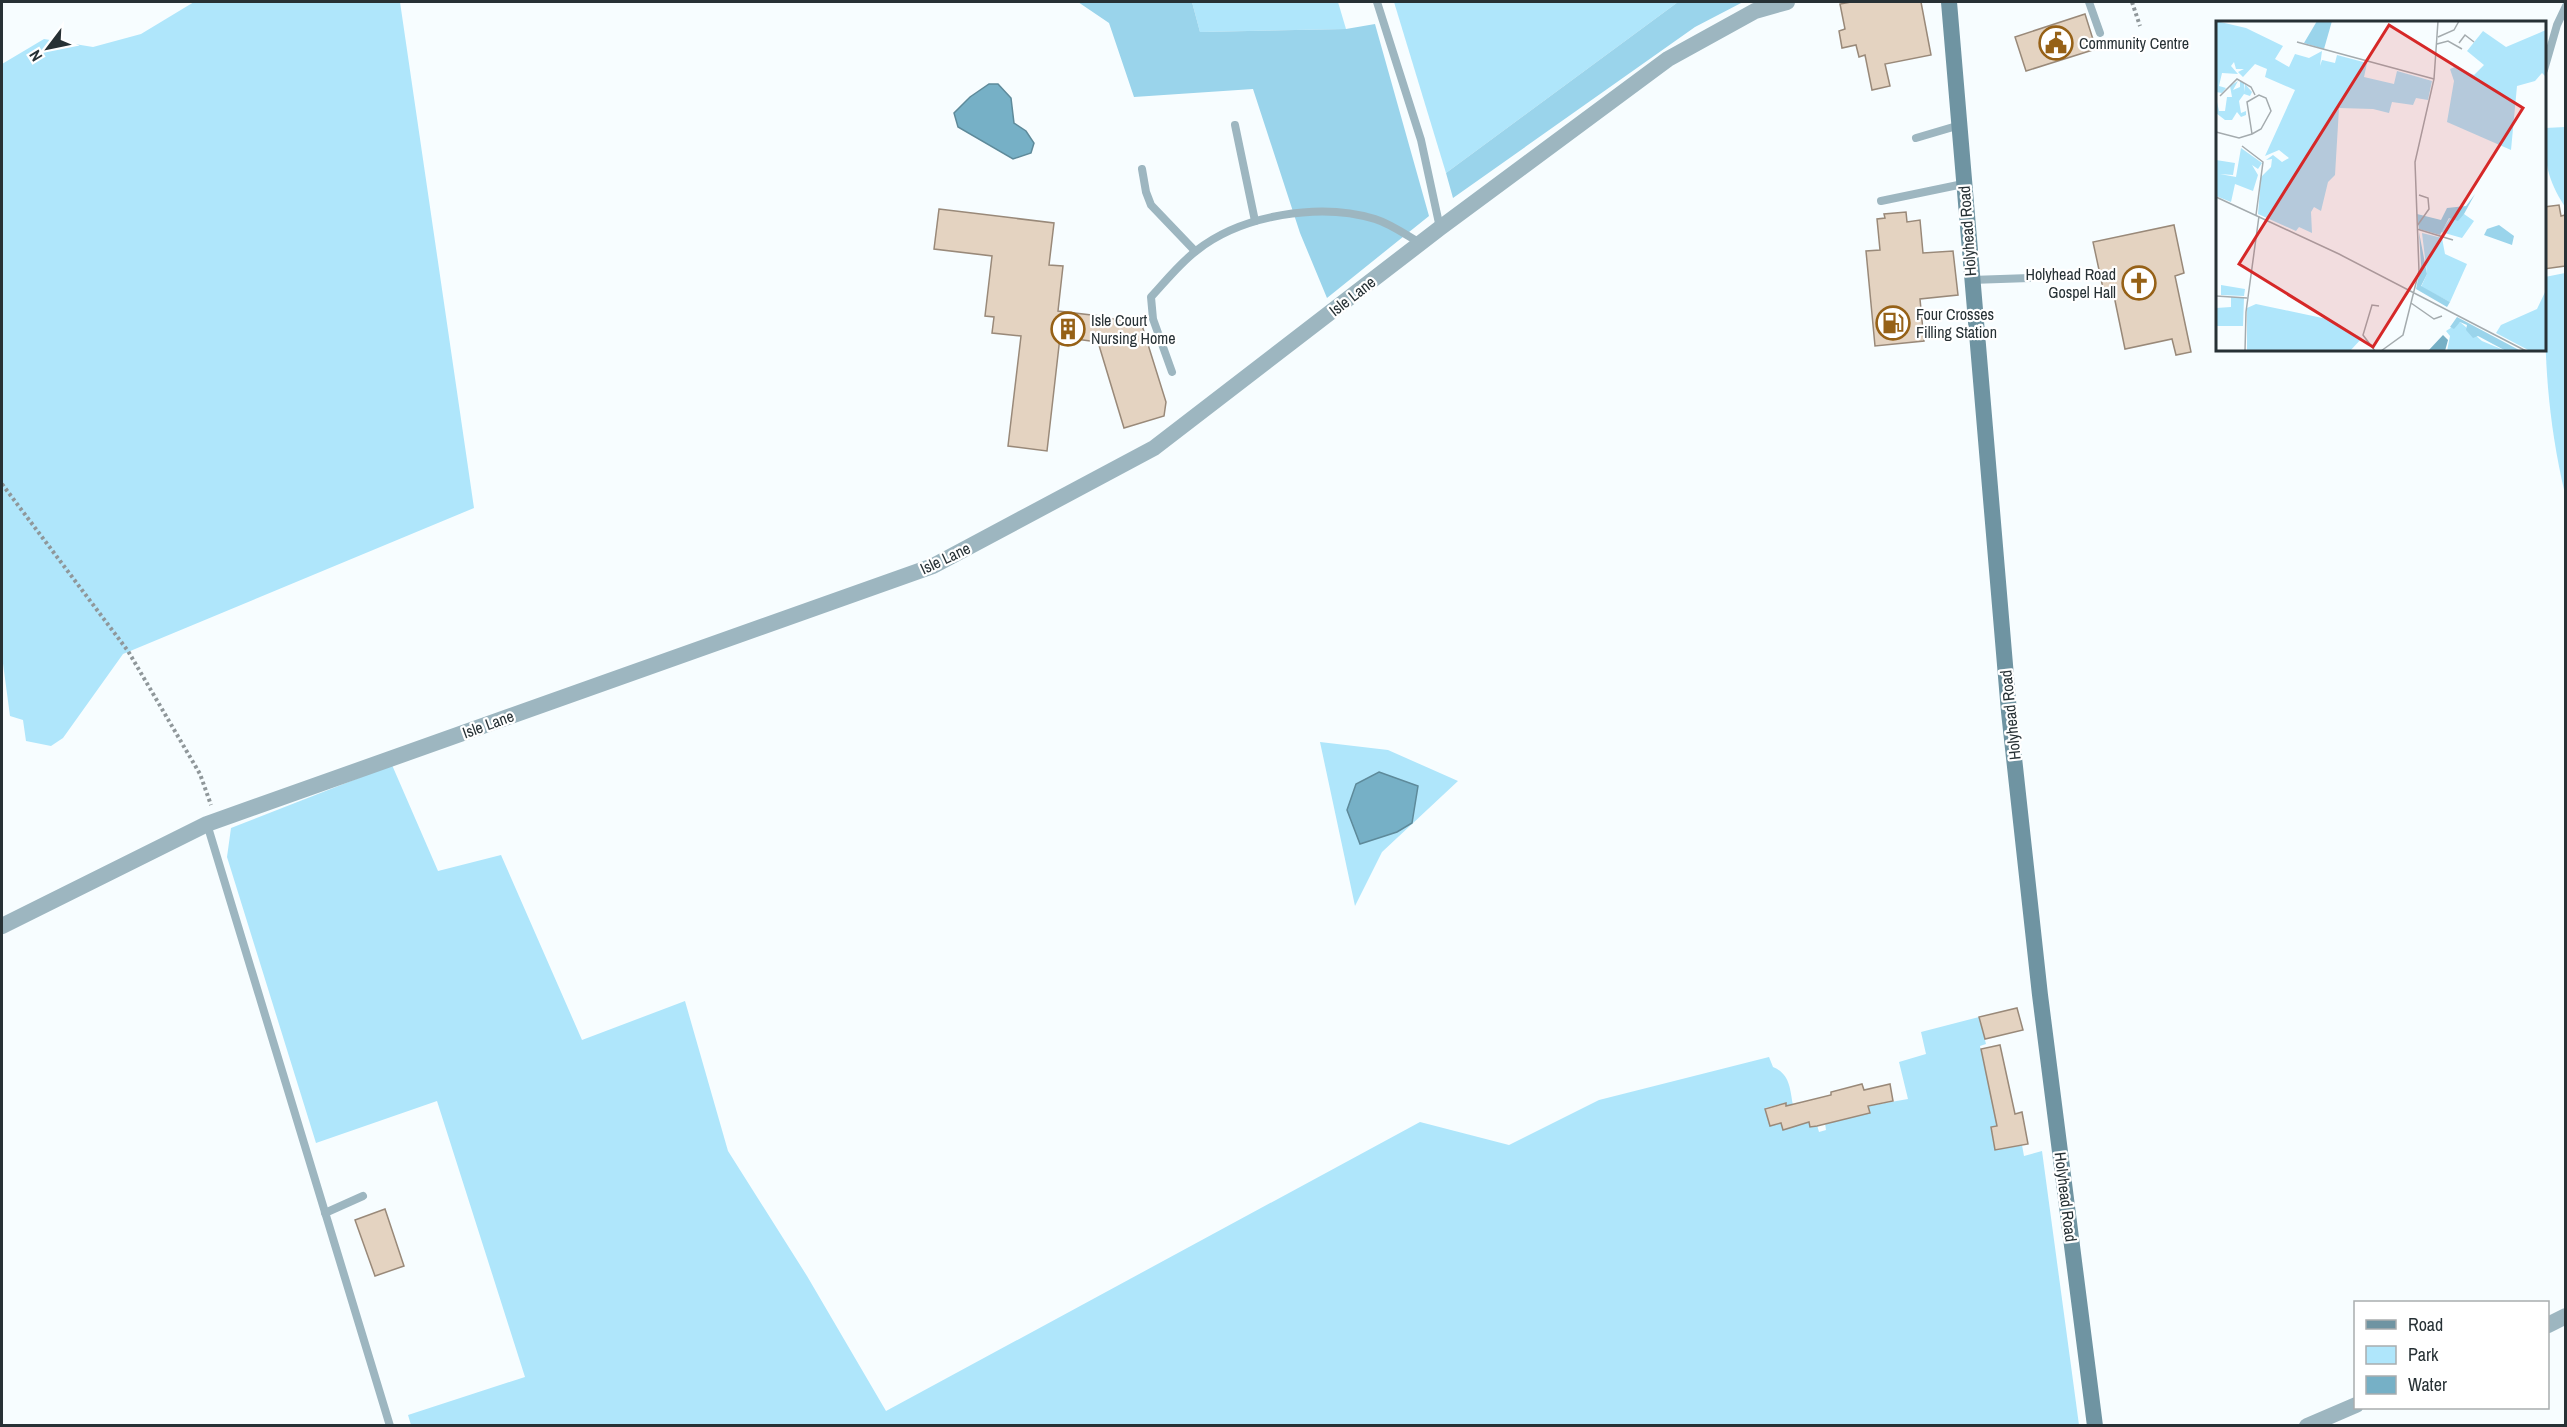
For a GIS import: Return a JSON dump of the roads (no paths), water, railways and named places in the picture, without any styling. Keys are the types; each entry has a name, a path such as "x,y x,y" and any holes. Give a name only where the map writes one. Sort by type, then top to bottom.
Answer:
{"main road":[{"name":"Holyhead Road","path":"1949,2 1971,280 2018,795 2040,995 2095,1425"}],"street":[{"name":"Isle Lane","path":"2,926 207,824 933,566 1154,448 1420,243 1668,59 1755,11 1787,2"},
{"path":"2549,1324 2565,1316"},
{"path":"2307,1425 2354,1405"}],"lane":[{"path":"1377,2 1421,140 1440,228"},
{"path":"2089,2 2100,33"},
{"path":"2546,63 2565,6"},
{"path":"1235,125 1255,220"},
{"path":"1916,138 1960,125"},
{"path":"1142,169 1151,205 1195,251"},
{"path":"1881,201 1963,184"},
{"path":"1172,372 1153,319 1151,297 1195,251 1224,232 1255,220 1316,212 1350,213 1378,220 1420,243"},
{"path":"1971,280 2030,278"},
{"path":"207,824 390,1425"},
{"path":"325,1213 363,1197"}],"water":[{"path":"989,84 998,84 1011,98 1014,123 1026,131 1034,143 1031,153 1013,159 958,127 954,113 970,97"},
{"path":"1379,772 1418,786 1412,823 1397,832 1360,844 1347,810 1356,784"}],"place":[{"name":"Community Centre","path":"2056,43"},
{"name":"Holyhead Road Gospel Hall","path":"2139,283"},
{"name":"Four Crosses Filling Station","path":"1893,323"},
{"name":"Isle Court Nursing Home","path":"1068,329"}]}
